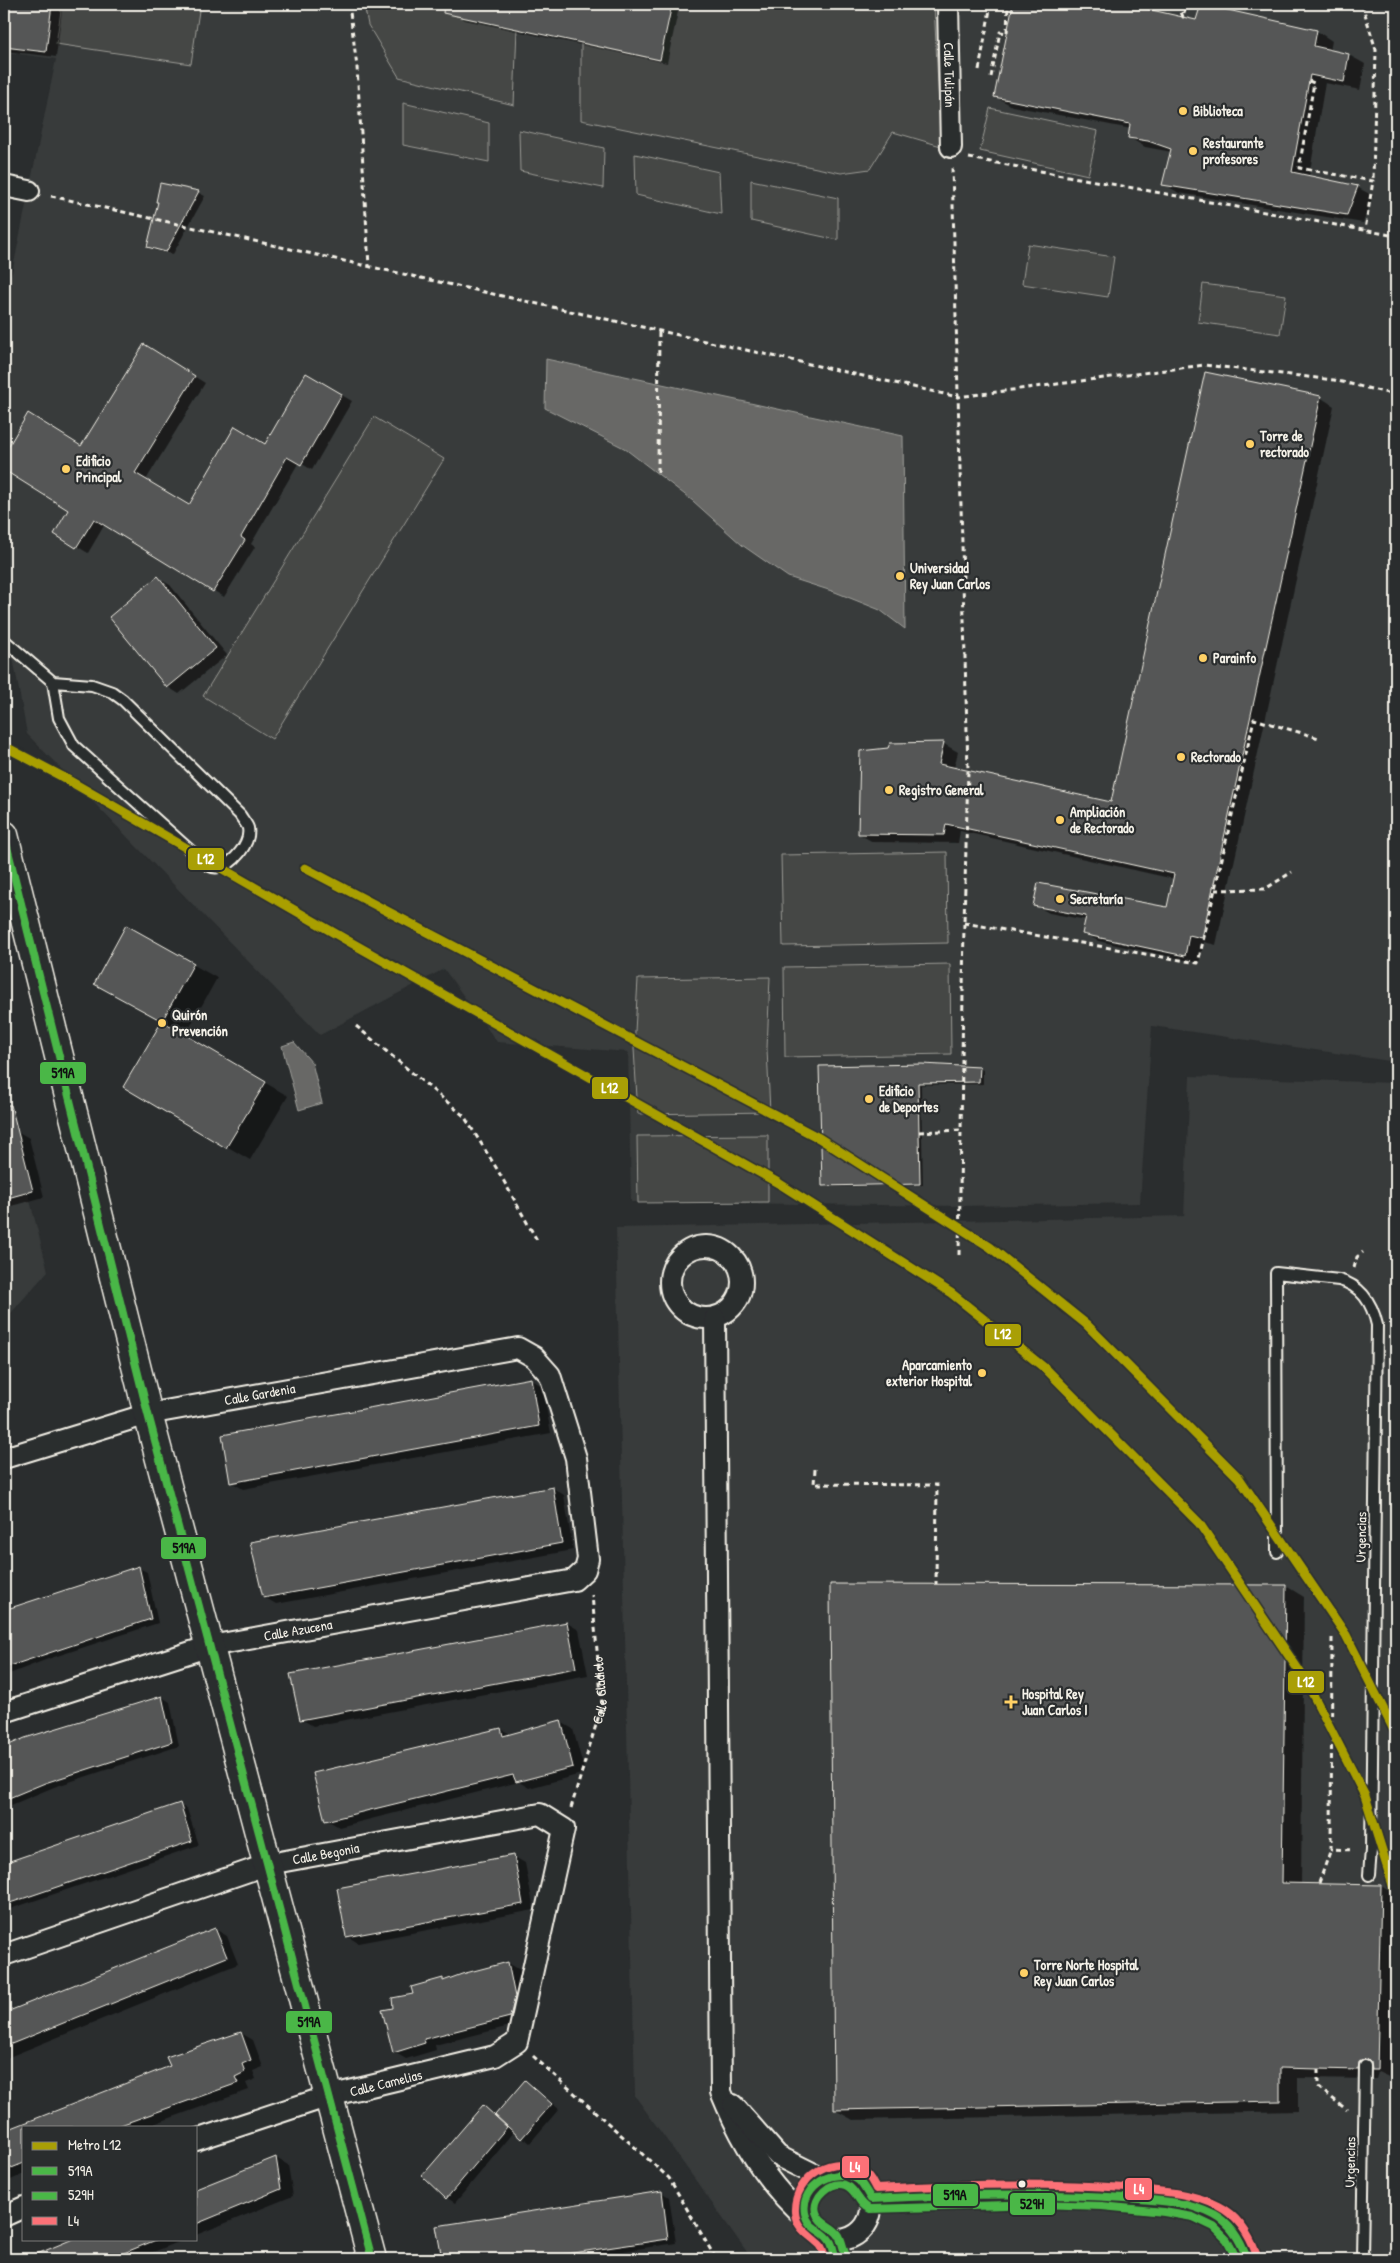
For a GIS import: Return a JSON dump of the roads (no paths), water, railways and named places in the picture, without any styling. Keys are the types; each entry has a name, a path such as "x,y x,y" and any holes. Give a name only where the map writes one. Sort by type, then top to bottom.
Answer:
{"street":[{"name":"Calle Tulipán","path":"948,4 952,151"},
{"path":"4,186 29,191"},
{"path":"4,835 148,1414 269,1864 372,2259"},
{"path":"715,1318 721,2092 735,2127 765,2173 788,2203 806,2218 815,2232 830,2240 847,2240 862,2231 871,2217 871,2199 864,2186 852,2177 837,2174 822,2178 808,2194 805,2202 806,2218"},
{"name":"Calle Gardenia","path":"4,1458 148,1414 518,1348 534,1357 550,1375 576,1458 588,1559"},
{"name":"Calle Azucena","path":"4,1712 210,1646 574,1580 585,1570 588,1559"},
{"name":"Calle Begonia","path":"4,1955 269,1864 540,1814 564,1829 518,2042"},
{"name":"Calle Camelias","path":"198,2139 329,2096 495,2056 518,2042"},
{"path":"721,2092 778,2156 822,2178"},
{"path":"871,2199 944,2195 1093,2195 1168,2202 1213,2215 1231,2228 1247,2259"},
{"path":"4,2216 22,2208"},
{"path":"830,2240 836,2259"}],"lane":[{"path":"4,640 53,682 92,685 112,692 123,700 240,815 248,829 248,840 243,849 228,863 220,867 214,867 201,860 74,746 59,718 53,682"},
{"name":"Urgencias","path":"1277,1552 1276,1273 1349,1282 1360,1290 1368,1300 1377,1325 1371,1850 1369,1875"},
{"name":"Urgencias","path":"1362,2259 1365,2066"}],"metro line":[{"name":"L12","path":"4,746 61,776 350,942 780,1184 951,1293 1047,1370 1199,1523 1306,1681 1365,1796 1396,1895"},
{"name":"L12","path":"305,868 819,1138 990,1247 1086,1324 1239,1478 1346,1635 1396,1734"}],"place":[{"name":"Biblioteca","path":"1183,111"},
{"name":"Restaurante profesores","path":"1193,151"},
{"name":"Torre de rectorado","path":"1250,444"},
{"name":"Edificio Principal","path":"66,469"},
{"name":"Universidad Rey Juan Carlos","path":"900,576"},
{"name":"Parainfo","path":"1203,658"},
{"name":"Rectorado","path":"1181,757"},
{"name":"Registro General","path":"889,790"},
{"name":"Ampliación de Rectorado","path":"1060,820"},
{"name":"Secretaría","path":"1060,899"},
{"name":"Quirón Prevención","path":"162,1023"},
{"name":"Edificio de Deportes","path":"869,1099"},
{"name":"Aparcamiento exterior Hospital","path":"982,1373"},
{"name":"Hospital Rey Juan Carlos I","path":"1011,1702"},
{"name":"Torre Norte Hospital Rey Juan Carlos","path":"1024,1973"}]}
